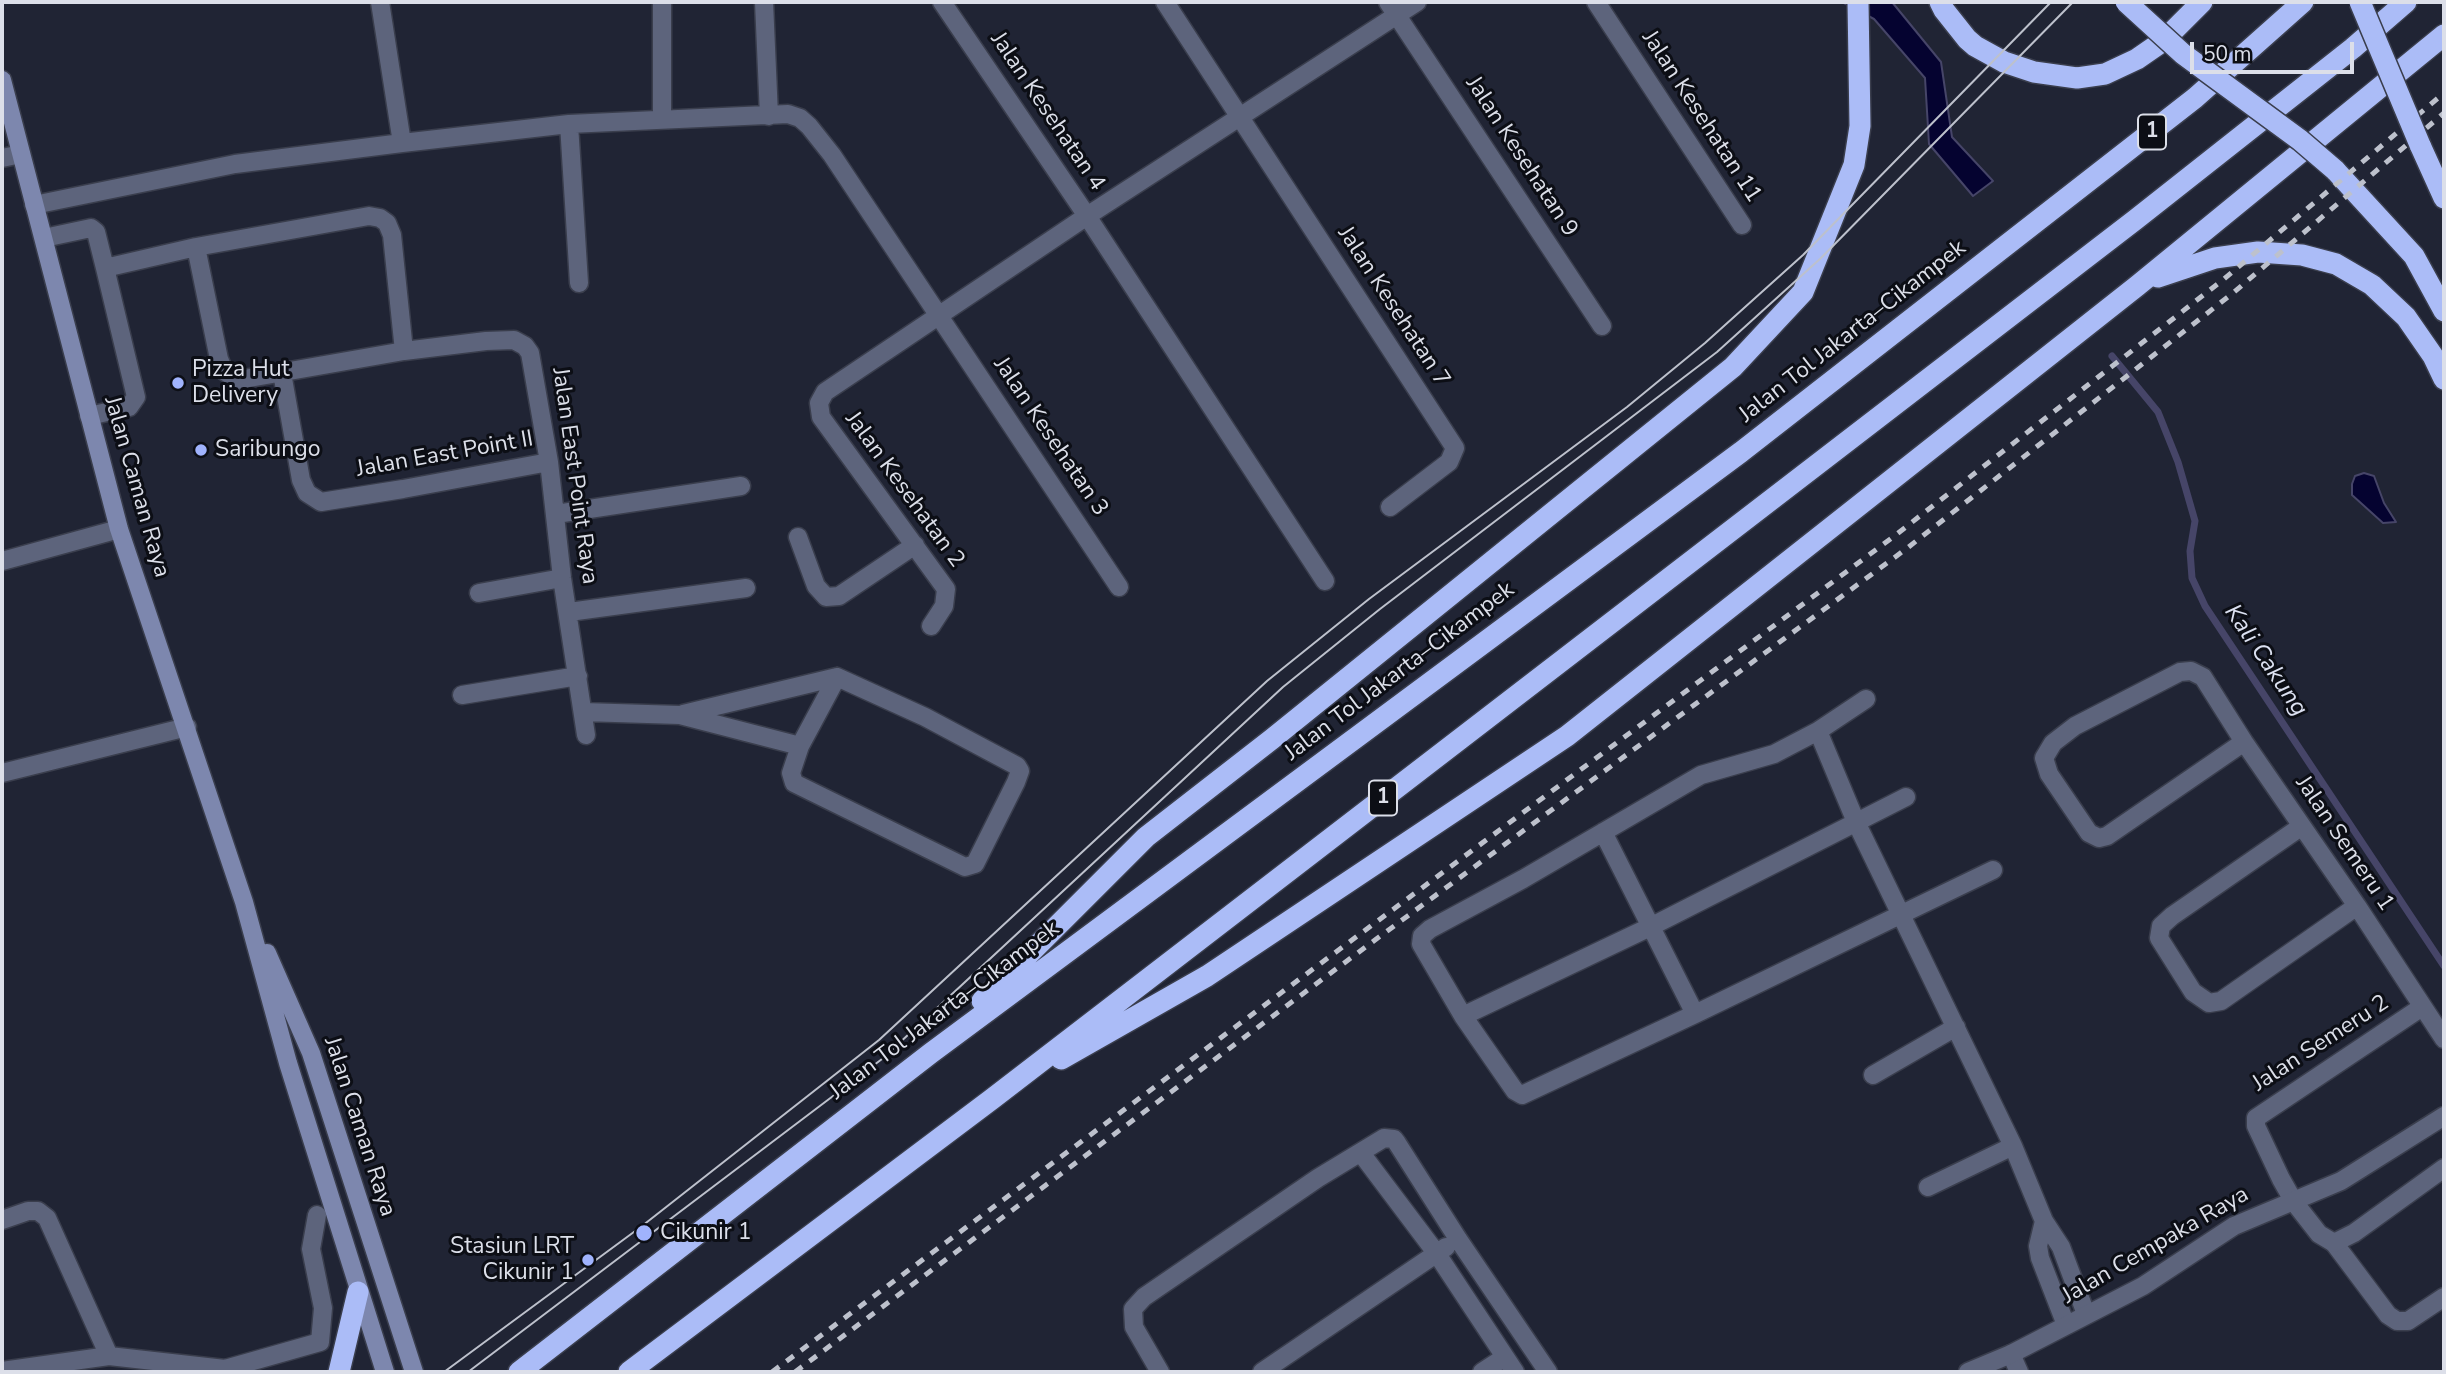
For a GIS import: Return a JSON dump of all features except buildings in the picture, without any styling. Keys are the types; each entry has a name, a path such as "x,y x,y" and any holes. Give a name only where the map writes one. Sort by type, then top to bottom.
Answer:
{"highway":[{"path":"1940,2 1975,46 2004,62 2034,72 2077,78 2105,74 2137,59 2163,41 2202,2"},
{"path":"2126,2 2183,54 2300,140 2335,170 2414,256 2444,311"},
{"name":"Jalan Tol Jakarta–Cikampek","path":"519,1372 931,1053 1741,452 2195,98 2303,2"},
{"path":"2360,2 2444,198"},
{"name":"1","path":"629,1372 992,1099 2135,220 2353,48 2406,2"},
{"path":"931,1053 1146,837 1272,739 1733,367 1803,292 1854,165 1860,127 1858,8"},
{"path":"992,1099 1207,976 1561,740 2137,286 2444,35"},
{"path":"2137,286 2177,269 2216,258 2258,252 2302,255 2336,264 2372,285 2406,317 2433,356 2444,379"},
{"path":"339,1372 358,1292"}],"main road":[{"name":"Jalan Caman Raya","path":"2,80 118,529 244,902 288,1063 385,1372"},
{"name":"Jalan Caman Raya","path":"244,902 311,1053 414,1372"},
{"path":"288,1063 293,1052 299,1048 311,1053"}],"street":[{"path":"380,2 402,143"},
{"path":"662,2 662,119"},
{"path":"764,2 769,116"},
{"name":"Jalan Kesehatan 4","path":"942,2 1087,216 1325,581"},
{"path":"1165,2 1240,117"},
{"name":"Jalan Kesehatan 2","path":"931,626 944,606 946,589 821,417 819,403 825,392 1240,117 1392,8 1417,2"},
{"name":"Jalan Kesehatan 11","path":"1595,2 1742,225"},
{"name":"Jalan Kesehatan 9","path":"1392,8 1602,326"},
{"name":"Jalan Kesehatan 3","path":"34,205 235,164 569,124 788,114 800,118 832,155 1119,587"},
{"name":"Jalan Kesehatan 7","path":"1240,117 1455,448 1450,461 1390,507"},
{"path":"569,124 579,283"},
{"path":"2,158 21,154"},
{"path":"105,268 196,247 369,216 380,218 387,223 392,235 404,351 238,380 224,371 219,359 196,247"},
{"path":"44,238 91,228 96,232 136,397 129,407 89,416"},
{"name":"Jalan East Point Raya","path":"404,351 514,340 530,353 549,462 562,578 586,735"},
{"name":"Jalan East Point II","path":"282,373 301,480 307,493 321,502 549,462"},
{"path":"556,514 741,486"},
{"path":"2,561 118,529"},
{"path":"798,537 817,586 826,597 839,596 915,545"},
{"path":"479,593 562,578"},
{"path":"569,612 746,588"},
{"name":"Jalan Semeru 1","path":"2244,742 2107,836 2094,837 2089,833 2049,774 2044,758 2048,749 2075,726 2179,672 2191,671 2203,677 2444,1039"},
{"path":"461,695 578,677"},
{"path":"680,715 837,677 925,717 1017,766 1020,771 975,864 965,867 794,783 790,778 800,746 837,677"},
{"path":"1866,699 1818,731 1774,754 1701,775 1422,936 1422,944 1463,1016 1515,1091 1522,1095 1993,870"},
{"path":"583,712 680,715 800,746"},
{"path":"2,773 187,727"},
{"path":"1818,731 1856,822 2013,1146 2043,1220 2062,1247 2086,1314"},
{"path":"1463,1016 1650,927 1906,797"},
{"path":"2302,826 2161,926 2159,938 2193,992 2209,1003 2221,1001 2357,906"},
{"path":"1603,832 1695,1014"},
{"name":"Jalan Semeru 2","path":"2294,1202 2256,1126 2256,1118 2422,1007"},
{"path":"1873,1075 1956,1027"},
{"name":"Jalan Cempaka Raya","path":"1968,1372 2011,1354 2143,1286 2234,1226 2340,1181 2444,1116"},
{"path":"1160,1372 1134,1327 1133,1309 1144,1297 1318,1178 1384,1138 1394,1139 1548,1372"},
{"path":"1928,1187 2013,1146"},
{"path":"1361,1153 1437,1254 1515,1372"},
{"path":"2334,1243 2354,1233 2444,1168"},
{"path":"2294,1202 2319,1234 2334,1243 2388,1315 2397,1321 2408,1321 2444,1297"},
{"path":"2,1220 28,1211 38,1211 47,1218 109,1356"},
{"path":"2,1371 109,1356 225,1369 320,1342 323,1308 312,1249 317,1214"},
{"path":"2043,1220 2038,1247 2040,1258 2066,1325"},
{"path":"1262,1372 1458,1239"},
{"path":"2011,1354 2020,1372"},
{"path":"1482,1372 1505,1357"}],"shaded area":[{"path":"1842,2 1892,2 1941,62 1952,137 1993,181 1973,196 1929,144 1925,78 1874,19"},
{"path":"2364,473 2374,476 2384,503 2396,522 2383,523 2352,495 2355,476"}],"waterway":[{"name":"Kali Cakung","path":"2112,356 2158,412 2178,462 2195,521 2190,551 2192,578 2205,606 2444,966"}],"tram line":[{"path":"444,1372 642,1226 879,1040 1267,681 1369,599 1627,407 1705,343 1803,255 2051,2"},
{"path":"468,1372 882,1059 1283,687 1380,609 1717,352 1821,258 2073,2"}],"railway":[{"path":"772,1372 1893,537 2224,279 2444,93"},
{"path":"795,1372 1906,549 2233,293 2444,113"}],"place":[{"name":"Pizza Hut Delivery","path":"178,383"},
{"name":"Saribungo","path":"201,450"},
{"name":"Cikunir 1","path":"644,1233"},
{"name":"Stasiun LRT Cikunir 1","path":"588,1260"}]}
